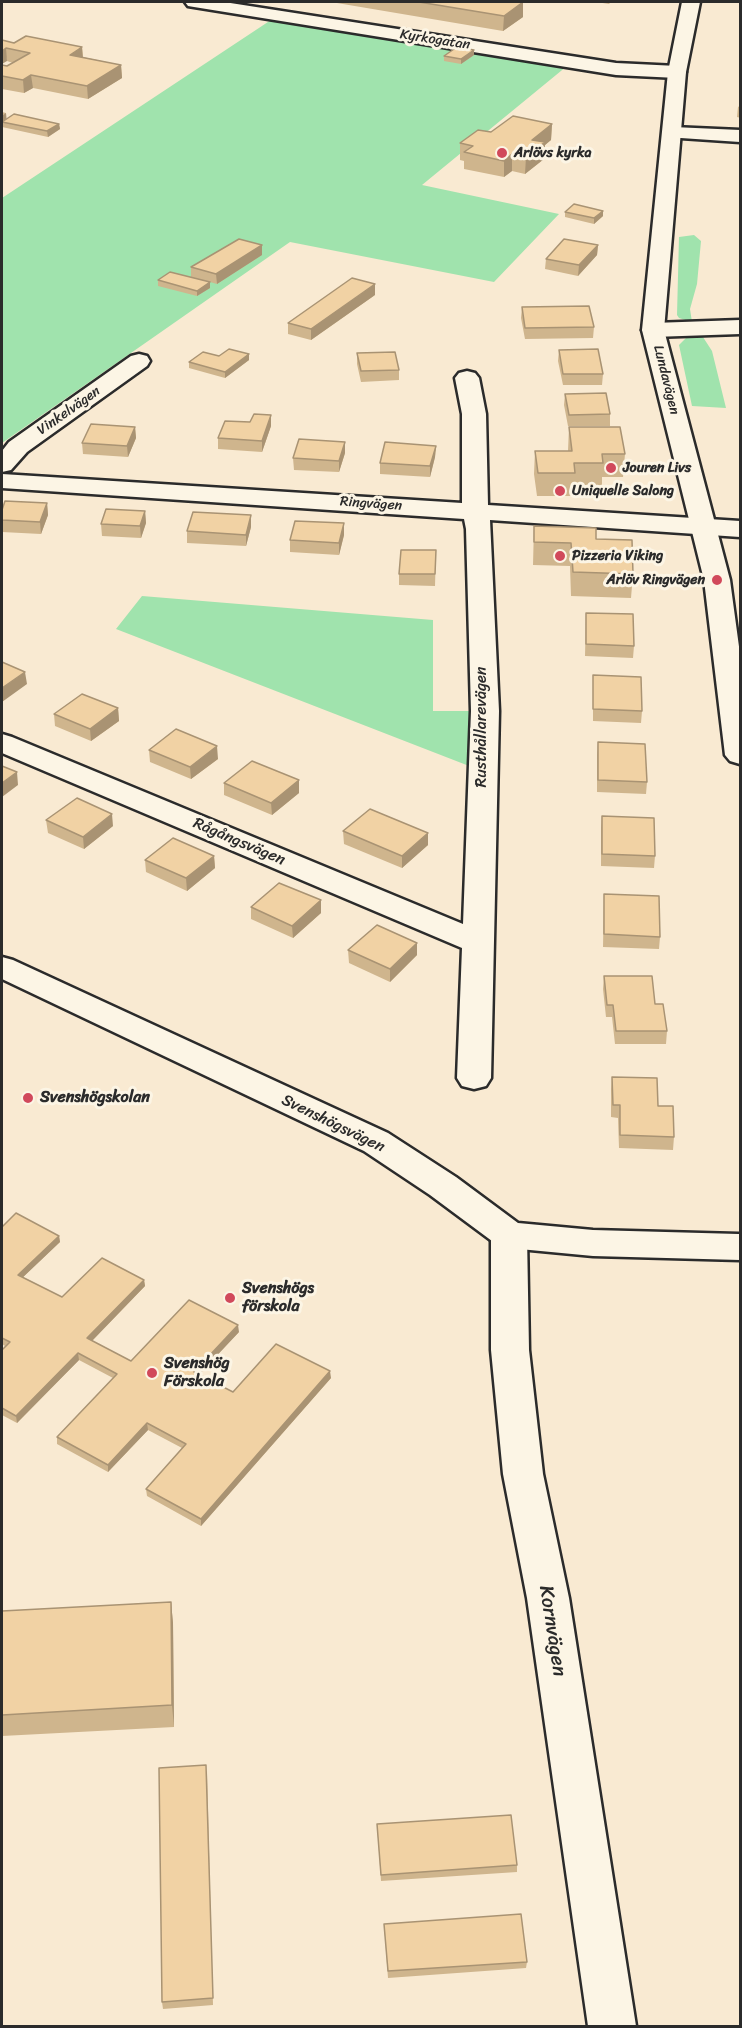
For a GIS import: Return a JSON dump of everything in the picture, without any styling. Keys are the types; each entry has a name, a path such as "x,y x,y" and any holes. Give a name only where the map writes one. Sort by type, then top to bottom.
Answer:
{"street":[{"name":"Kyrkogatan","path":"194,2 616,69 677,72"},
{"name":"Lundavägen","path":"691,2 677,72 653,330 717,580 741,755"},
{"path":"673,133 741,136"},
{"path":"653,330 741,327"},
{"name":"Vinkelvägen","path":"2,465 18,447 139,361"},
{"name":"Rusthållarevägen","path":"467,378 474,414 475,511 478,530 485,711 474,1078"},
{"name":"Ringvägen","path":"2,481 702,525 741,530"},
{"name":"Rågångsvägen","path":"2,743 477,942"},
{"name":"Svenshögsvägen","path":"2,967 376,1142 443,1186 508,1235"},
{"path":"508,1235 593,1243 740,1244"},
{"name":"Kornvägen","path":"508,1235 510,1350 523,1474 548,1598 612,2026"}],"green space":[{"path":"274,18 567,66 422,185 559,214 494,282 290,242 2,443 2,198"},
{"path":"694,235 701,241 697,284 690,309 692,322 679,318 677,315 679,237"},
{"path":"701,334 712,351 726,408 692,406 679,345 687,337"},
{"path":"142,596 433,620 433,711 485,711 482,771 116,629"}],"building":[{"path":"419,2 523,2 504,16"},
{"path":"26,36 82,47 70,55 121,65 87,86 31,75 23,80 2,76 2,65 7,66 30,53 6,48 2,51 2,40 14,43"},
{"path":"457,47 474,50 461,59 444,56"},
{"path":"14,114 59,124 47,131 2,122"},
{"path":"513,116 552,124 532,140 545,142 526,157 512,154 504,161 464,152 473,146 460,143 478,130 491,132"},
{"path":"574,204 603,211 594,218 565,212"},
{"path":"239,239 262,245 216,274 191,267"},
{"path":"564,239 598,245 579,265 546,259"},
{"path":"170,272 210,282 197,291 158,280"},
{"path":"352,278 375,284 311,329 288,323"},
{"path":"589,306 594,327 525,328 522,307"},
{"path":"229,349 249,354 225,372 189,362 203,352 219,356"},
{"path":"598,349 603,374 563,374 559,350"},
{"path":"395,352 399,370 361,371 357,353"},
{"path":"606,393 610,414 569,415 565,394"},
{"path":"254,414 271,415 262,441 218,438 225,421 250,422"},
{"path":"91,424 135,427 127,446 82,443"},
{"path":"569,427 620,427 625,454 602,454 603,463 574,463 575,473 538,473 535,451 572,451"},
{"path":"299,439 345,442 339,461 293,458"},
{"path":"385,442 436,446 430,466 380,463"},
{"path":"5,501 47,503 40,522 2,520"},
{"path":"106,509 145,511 140,526 101,524"},
{"path":"193,512 251,515 246,535 187,531"},
{"path":"295,521 344,523 339,543 290,540"},
{"path":"534,526 596,528 596,539 632,540 633,574 573,572 571,543 534,542"},
{"path":"401,550 436,550 435,574 399,574"},
{"path":"586,613 633,614 634,646 586,644"},
{"path":"2,662 25,672 2,688"},
{"path":"593,675 641,677 642,711 593,709"},
{"path":"82,694 118,708 90,729 54,714"},
{"path":"176,729 217,746 190,767 149,750"},
{"path":"598,742 645,744 647,782 598,780"},
{"path":"252,761 299,780 271,803 224,783"},
{"path":"2,766 17,772 2,783"},
{"path":"77,798 112,814 83,837 46,820"},
{"path":"370,809 428,833 402,856 343,831"},
{"path":"602,816 654,818 655,856 602,854"},
{"path":"173,838 214,856 186,878 145,860"},
{"path":"279,883 321,900 292,926 251,907"},
{"path":"604,894 659,896 660,937 604,934"},
{"path":"377,925 417,943 390,969 348,950"},
{"path":"604,976 652,976 655,1004 663,1004 667,1031 616,1031 613,1005 607,1005"},
{"path":"612,1077 657,1078 658,1106 673,1106 674,1137 620,1135 620,1105 613,1105"},
{"name":"Svenshög Förskola","path":"16,1213 59,1236 18,1275 62,1297 102,1258 144,1280 87,1338 131,1361 189,1300 238,1325 194,1372 233,1392 276,1344 330,1371 201,1519 146,1489 186,1444 147,1423 108,1465 57,1437 117,1374 78,1353 16,1416 2,1408 2,1350 10,1342 2,1338 2,1227"},
{"path":"171,1602 172,1705 2,1715 2,1611"},
{"path":"206,1765 213,1998 162,2002 159,1768"},
{"path":"511,1815 517,1865 381,1875 377,1824"},
{"path":"521,1914 527,1962 388,1971 384,1924"}],"place":[{"name":"Arlövs kyrka","path":"502,153"},
{"name":"Jouren Livs","path":"611,468"},
{"name":"Uniquelle Salong","path":"560,491"},
{"name":"Pizzeria Viking","path":"560,556"},
{"name":"Arlöv Ringvägen","path":"717,580"},
{"name":"Svenshögskolan","path":"28,1098"},
{"name":"Svenshögs förskola","path":"230,1298"},
{"name":"Svenshög Förskola","path":"152,1373"}]}
